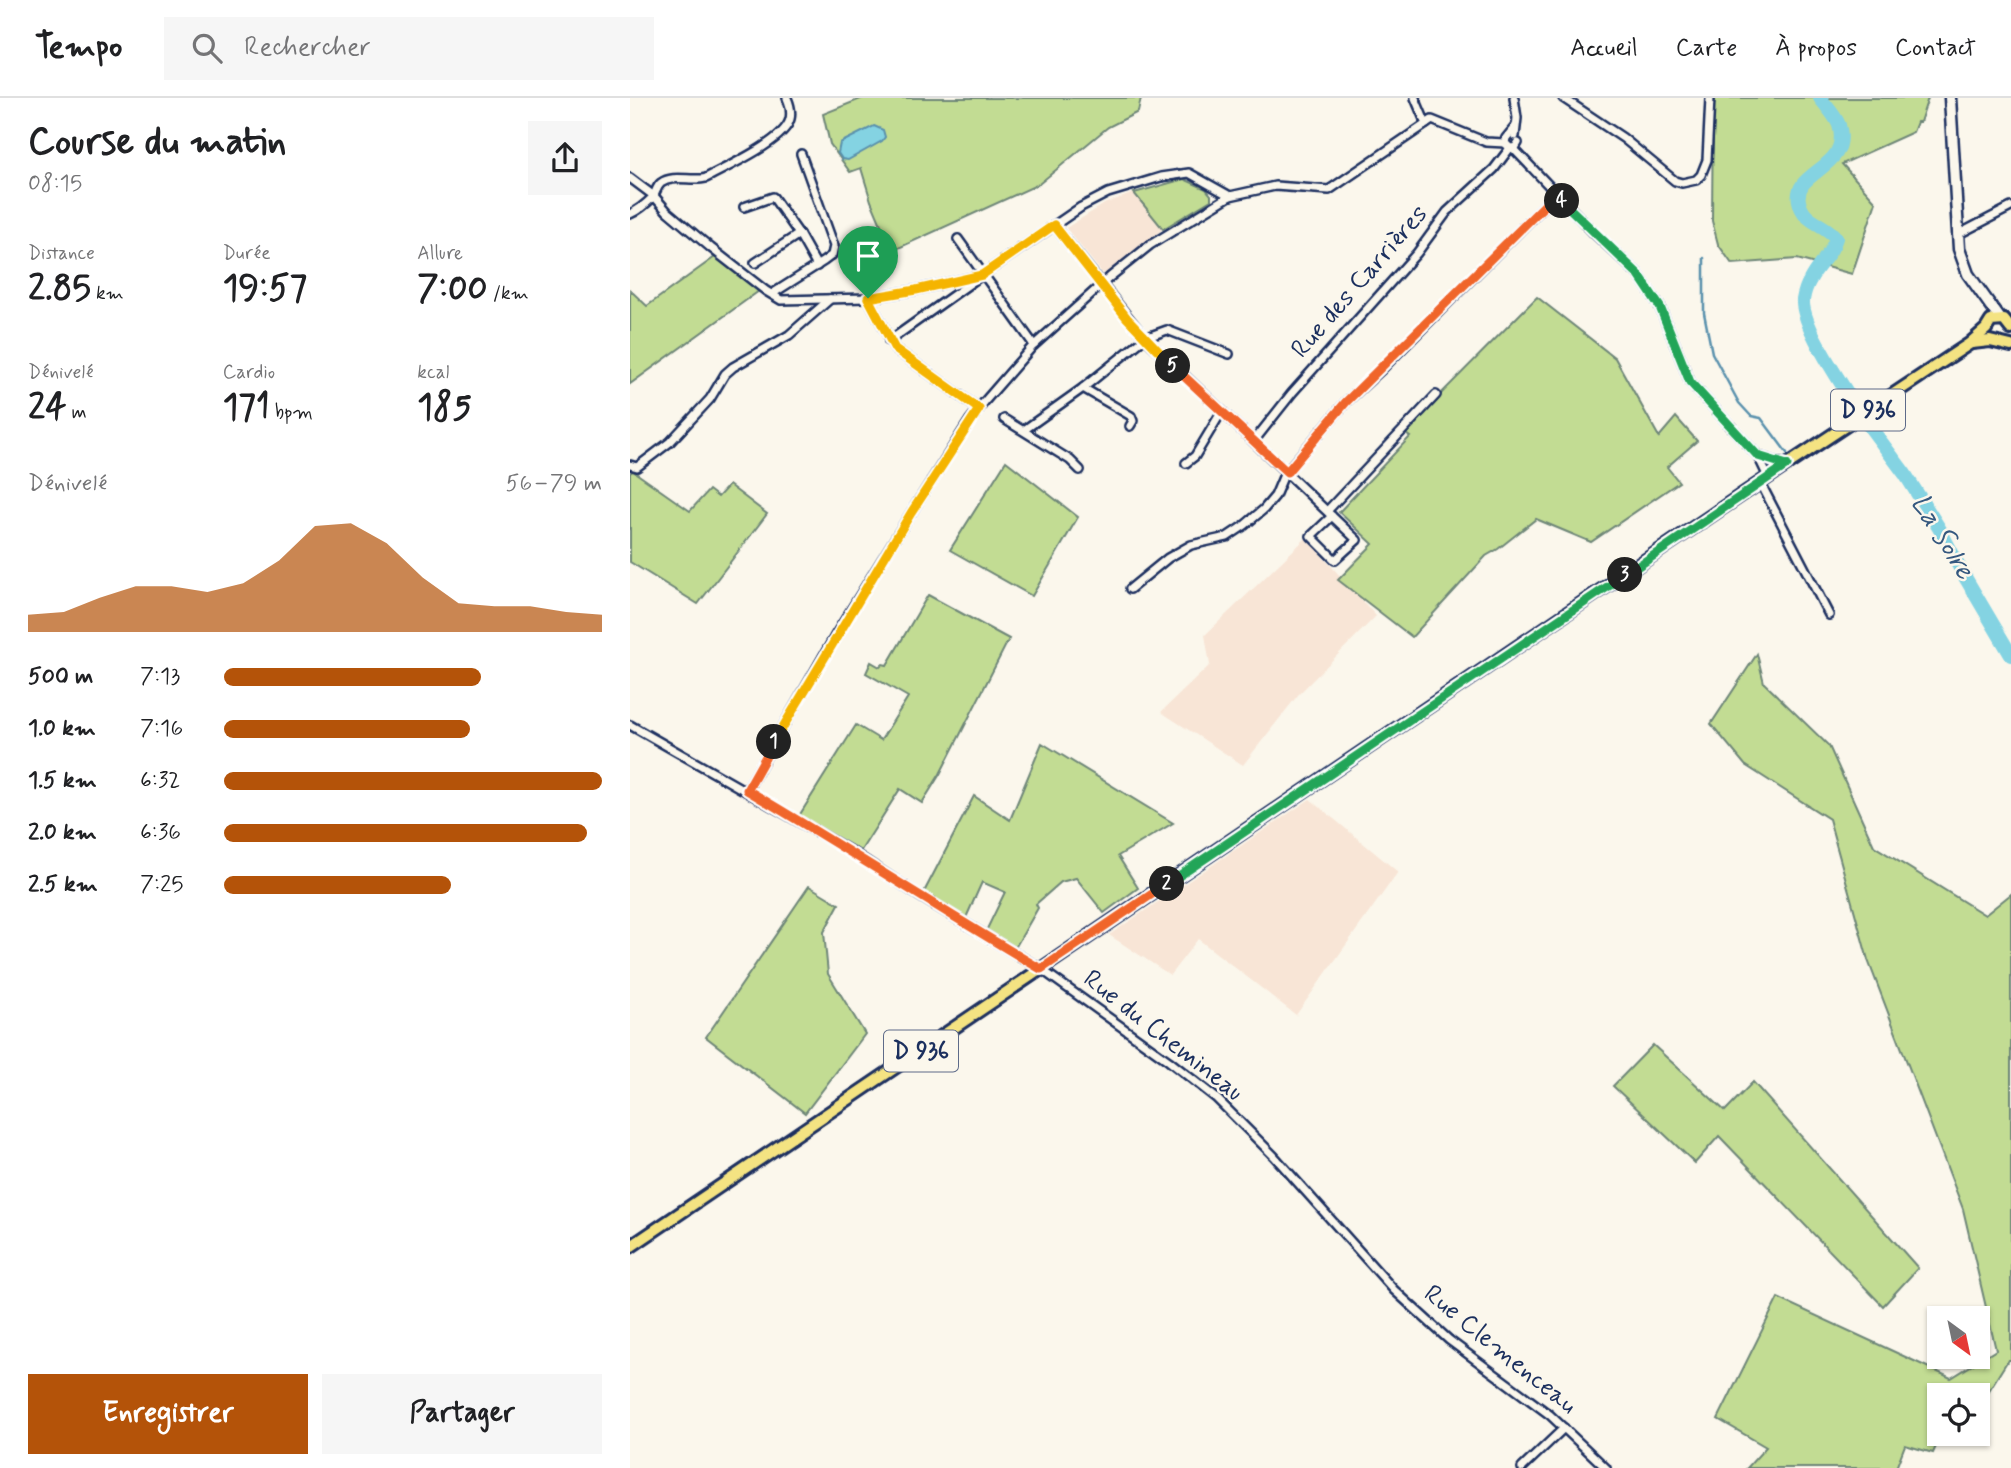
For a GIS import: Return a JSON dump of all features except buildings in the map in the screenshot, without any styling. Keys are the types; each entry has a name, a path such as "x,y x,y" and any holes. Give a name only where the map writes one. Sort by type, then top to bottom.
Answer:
{"main road":[{"path":"2007,322 2011,329 2010,337 2001,344 1986,336 1993,323 2007,322"},
{"name":"D 936","path":"630,1247 1969,344 1993,323"},
{"name":"D 936","path":"1969,344 2001,344"}],"street":[{"path":"630,214 654,196 664,182 706,178 780,135 790,122 791,108 787,98"},
{"path":"1415,98 1429,122 1486,142 1510,142 1556,194 1638,274 1660,307 1690,382 1758,456 1764,480 1829,615"},
{"name":"Rue des Carrières","path":"1254,441 1292,393 1416,253 1447,212 1494,169 1504,156 1517,118 1514,98"},
{"path":"1563,98 1623,138 1675,181 1691,182 1701,175 1707,160 1710,98"},
{"path":"1950,98 1957,235 1965,268 1992,305 1993,323"},
{"path":"747,790 835,636 923,492 979,409 1034,345 1150,245 1230,196 1275,186 1329,190 1429,122"},
{"path":"772,294 832,255 834,246 801,155"},
{"path":"889,341 1054,225 1108,193 1182,173 1196,176 1230,196"},
{"path":"630,178 654,196 667,211 781,300 868,298 982,275"},
{"path":"1130,589 1168,558 1191,545 1227,537 1245,525 1275,496 1287,472 1346,402 1556,194"},
{"path":"744,207 773,197 817,266"},
{"path":"1957,235 2011,207"},
{"path":"1054,225 1145,338 1287,472 1330,513 1357,540 1335,560 1311,536 1330,513 1388,444 1436,395"},
{"path":"755,263 799,234"},
{"path":"958,239 1034,345"},
{"path":"868,298 895,349 979,409"},
{"path":"630,465 637,467 670,442 710,399 725,374 733,367 789,335 831,299"},
{"path":"1024,430 1083,388 1145,338 1167,330 1229,354"},
{"path":"1083,388 1131,416 1133,421 1130,426"},
{"path":"1186,463 1195,456 1222,411"},
{"path":"1004,419 1070,460 1080,470"},
{"path":"1758,456 1787,465"},
{"name":"Rue du Chemineau","path":"630,725 854,853 1041,969 1116,1022 1216,1098 1275,1156 1370,1263"},
{"name":"Rue Clemenceau","path":"1370,1263 1394,1290 1449,1339 1508,1382 1564,1428 1606,1468"},
{"path":"1522,1468 1564,1428"}],"shaded area":[{"path":"1134,193 1163,229 1106,274 1102,273 1066,228 1106,203"},
{"path":"1306,538 1376,616 1298,695 1243,765 1161,712 1210,665 1205,635"},
{"path":"1310,799 1398,872 1296,1015 1198,939 1170,975 1109,935"}],"green space":[{"path":"863,98 1141,98 1138,112 1108,127 1039,184 892,251 871,201 861,168 850,172 830,144 823,114"},
{"path":"1713,98 1928,98 1920,122 1917,122 1913,132 1842,164 1876,202 1852,274 1797,259 1732,264 1718,244 1712,221"},
{"path":"1184,179 1206,189 1211,200 1163,229 1134,193"},
{"path":"715,257 759,291 630,384 630,290 647,306"},
{"path":"1537,297 1615,358 1659,437 1676,417 1697,441 1667,467 1679,482 1591,542 1536,519 1486,556 1412,637 1338,580 1373,544 1339,512 1410,437 1403,432"},
{"path":"1006,461 1078,517 1032,596 950,550"},
{"path":"633,471 690,511 709,490 718,497 729,485 767,514 698,604 630,562 630,473"},
{"path":"928,595 1009,639 940,774 922,803 900,789 860,852 799,816 856,725 881,740 908,697 866,673 871,662 880,667 887,665"},
{"path":"1757,654 1764,683 1829,746 1874,846 1985,915 2011,894 2011,1360 2008,1360 1990,1389 1990,1383 1927,1383 1927,1446 1936,1446 1933,1453 1905,1445 1896,1468 1747,1468 1766,1447 1718,1419 1778,1298 1951,1378 1965,1369 1990,1369 1990,1354 1996,1350 1990,1324 1990,1306 1986,1306 1963,1209 1868,960 1829,819 1745,765 1711,724"},
{"path":"1042,743 1173,823 1118,856 1138,888 1104,913 1076,878 1061,882 1036,904 1038,908 1015,948 986,931 1005,892 982,882 965,920 923,894 974,796 1010,820"},
{"path":"809,886 839,904 824,932 828,974 865,1034 805,1113 706,1037"},
{"path":"1653,1045 1725,1111 1753,1082 1918,1268 1883,1306 1719,1136 1695,1163 1613,1086"}],"water":[{"path":"874,126 883,130 885,137 882,141 848,160 842,159 838,153 840,143"}],"waterway":[{"name":"La Solre","path":"1820,98 1837,121 1841,140 1830,160 1805,182 1799,201 1805,214 1836,238 1808,284 1803,300 1804,311 1824,355 1857,408"},
{"path":"1704,258 1704,313 1712,353 1739,403 1751,416 1761,418 1787,453"},
{"name":"La Solre","path":"1867,423 1905,474 1939,528 2011,655"}],"route":[{"path":"1556,194 1638,274 1648,288 1668,324 1690,382 1758,456 1787,465 1041,969 747,790 835,636 949,451 979,409 895,349 868,298 982,275 1054,225 1145,338 1287,472 1346,402 1556,194"}]}
